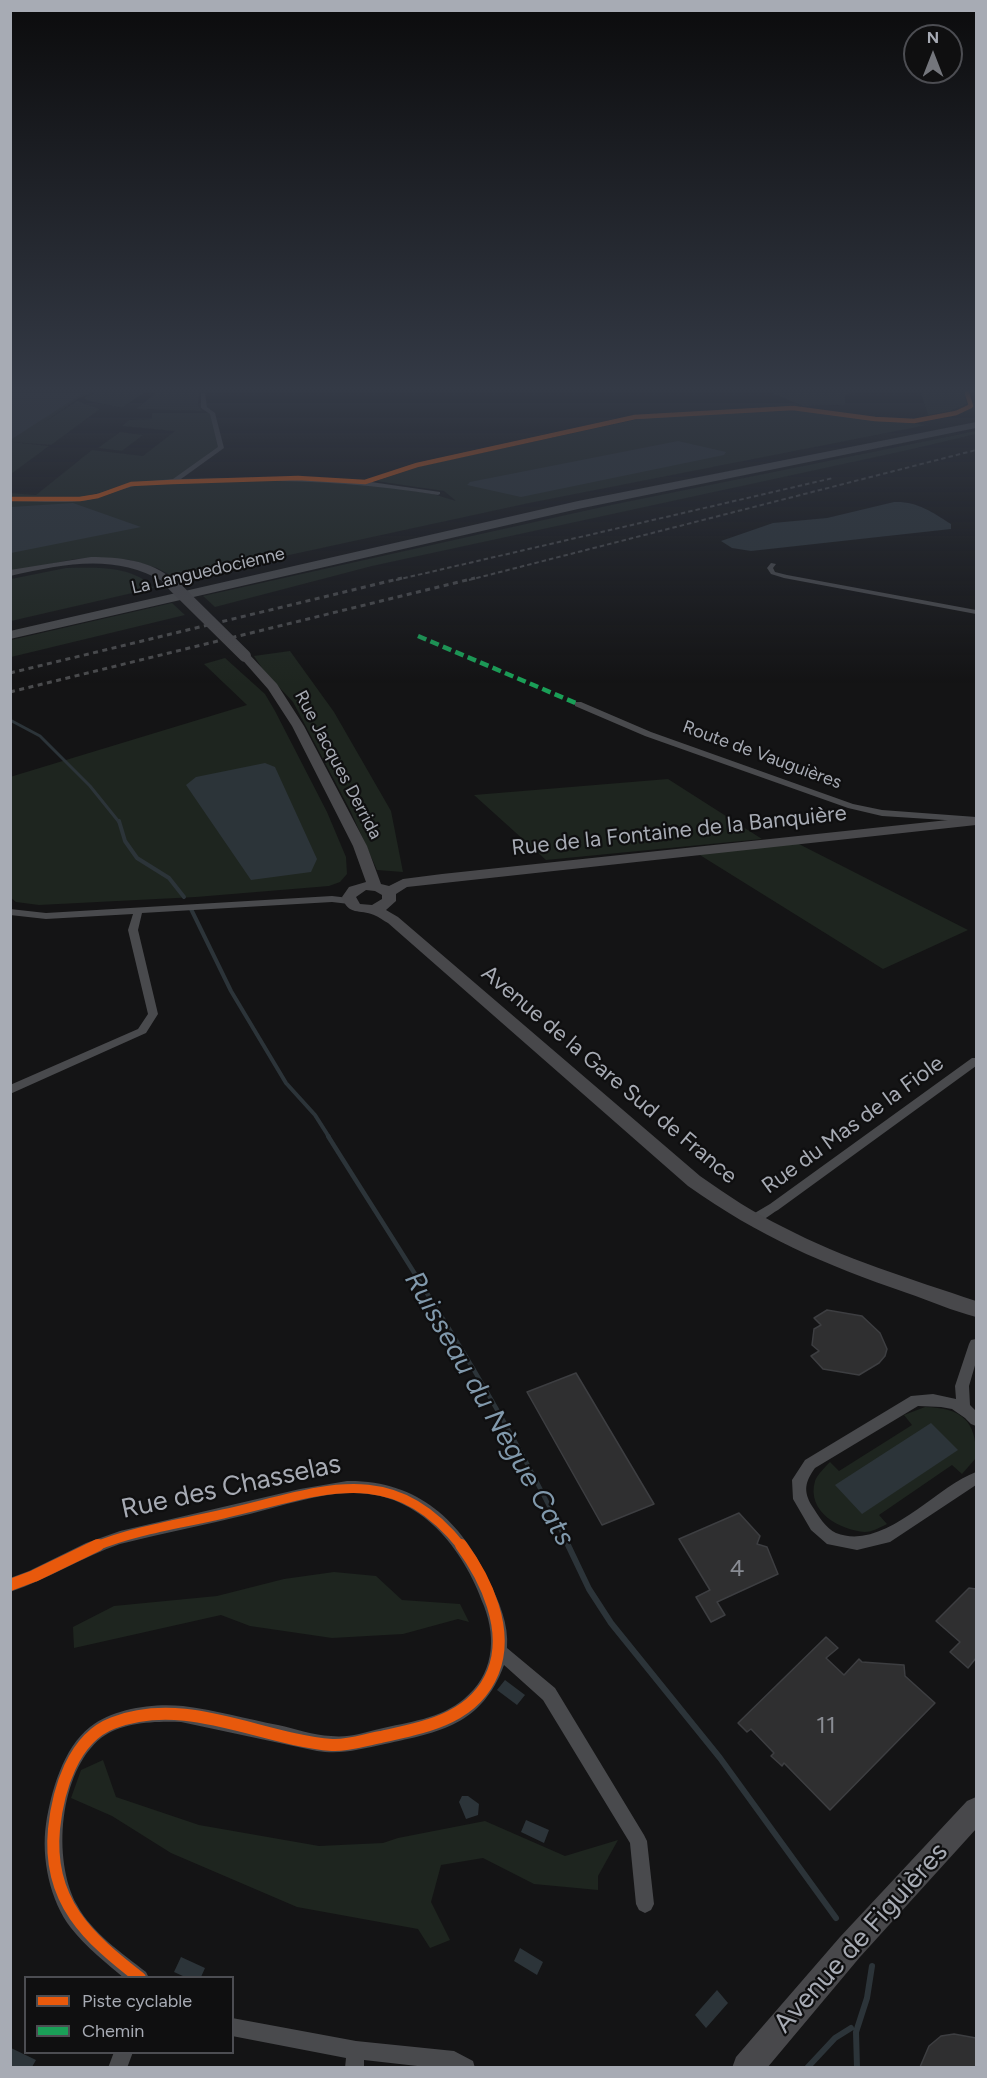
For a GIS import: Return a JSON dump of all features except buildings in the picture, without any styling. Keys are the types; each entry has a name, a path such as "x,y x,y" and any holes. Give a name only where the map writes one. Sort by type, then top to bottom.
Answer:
{"highway":[{"name":"La Languedocienne","path":"10,627 618,490"},
{"name":"La Languedocienne","path":"10,635 578,505 655,490"}],"street":[{"path":"10,499 73,499 98,496 115,490"},
{"path":"418,490 438,493"},
{"name":"Rue Jacques Derrida","path":"10,573 58,563 102,560 127,562 147,568 168,580 273,687 339,803 384,902"},
{"path":"773,564 770,568 773,573 786,577 976,612"},
{"name":"Route de Vauguières","path":"578,704 648,734 851,806 882,813 976,821"},
{"name":"Rue de la Fontaine de la Banquière","path":"353,894 384,902 404,883 976,821"},
{"name":"Rue Jacques Derrida","path":"353,894 368,868"},
{"path":"10,912 46,916 332,899 353,894 351,904 362,909 384,902"},
{"name":"Avenue de la Gare Sud de France","path":"384,902 694,1180 752,1220 807,1246 976,1309"},
{"path":"10,1090 142,1030 148,1024 153,1014 134,930 138,911"},
{"name":"Rue du Mas de la Fiole","path":"752,1220 774,1207 976,1061"},
{"path":"963,1407 962,1386 976,1344"},
{"path":"976,1420 963,1407 935,1399 916,1400 810,1464 799,1480 800,1498 816,1525 832,1539 858,1543 885,1538 976,1478"},
{"name":"Rue des Chasselas","path":"10,1585 51,1569 101,1544 339,1488 359,1487 398,1495 445,1523 459,1540 493,1609 500,1629 500,1652 484,1690 466,1708 441,1723 342,1745 179,1714 141,1716 110,1724 97,1731 85,1743 63,1786 52,1844 58,1878 74,1918 119,1962 139,1976"},
{"path":"500,1652 549,1694 638,1841 645,1904"},
{"name":"Avenue de Figuières","path":"747,2067 850,1947 976,1810"},
{"path":"234,2028 356,2059 454,2060 466,2067"}],"shaded area":[{"path":"42,490 109,490 80,498 114,490 408,490 456,501 444,491 437,490 595,490 197,575 192,573 174,577 157,568 130,560 105,558 75,559 11,572 10,493 36,495"},
{"path":"489,490 555,490 521,497"},
{"path":"685,490 723,490 372,566 215,607 203,596"},
{"path":"894,502 910,503 924,508 951,524 951,529 751,551 732,548 721,541 773,523 827,518"},
{"path":"73,503 141,527 11,553 11,507"},
{"path":"66,568 113,569 135,575 154,588 11,621 11,579"},
{"path":"172,603 185,615 11,657 11,640"},
{"path":"290,651 334,712 391,811 403,872 377,870 351,812 293,702 264,671 254,656"},
{"path":"225,658 265,694 327,812 346,857 347,874 340,882 329,886 196,897 39,905 16,902 10,897 10,777 247,705 204,664"},
{"path":"265,763 275,767 317,859 311,872 251,880 186,785 196,777"},
{"path":"668,779 762,839 546,860 474,795"},
{"path":"793,841 968,930 883,969 695,852"},
{"path":"925,1407 948,1410 970,1425 976,1445 976,1458 962,1474 952,1465 879,1515 887,1524 873,1530 855,1531 827,1517 816,1502 814,1492 817,1476 830,1462 839,1471 912,1425 904,1415"},
{"path":"931,1423 958,1450 862,1514 835,1485"},
{"path":"334,1572 376,1576 402,1600 460,1604 469,1622 458,1619 403,1634 332,1638 250,1626 221,1615 74,1648 73,1627 114,1606 217,1596 284,1579"},
{"path":"505,1680 525,1695 517,1705 497,1690"},
{"path":"103,1760 116,1797 199,1825 319,1846 383,1843 485,1821 565,1856 618,1840 598,1876 598,1890 534,1884 483,1858 441,1865 431,1902 450,1940 430,1948 418,1929 297,1907 171,1853 112,1816 71,1798 81,1770"},
{"path":"462,1796 468,1796 479,1804 478,1815 466,1819 459,1802"},
{"path":"526,1820 549,1830 544,1843 521,1832"},
{"path":"520,1948 543,1962 537,1975 514,1961"},
{"path":"181,1957 205,1968 201,1976 183,1976 174,1972"},
{"path":"717,1990 728,2003 706,2028 695,2015"},
{"path":"11,2048 36,2060 32,2067 11,2067"}],"waterway":[{"name":"Ruisseau du Nègue Cats","path":"10,720 40,736 90,786 119,822"},
{"name":"Ruisseau du Nègue Cats","path":"119,821 125,841 137,858 169,878 184,897"},
{"name":"Ruisseau du Nègue Cats","path":"191,909 231,991 286,1083 315,1115 329,1137"},
{"name":"Ruisseau du Nègue Cats","path":"328,1136 485,1389 515,1441 569,1547"},
{"name":"Ruisseau du Nègue Cats","path":"568,1545 589,1589 611,1623 720,1758 836,1918"},
{"name":"Ruisseau du Nègue Cats","path":"857,2068 856,2032 867,1998 872,1966"},
{"path":"807,2068 835,2038 851,2028"}],"railway":[{"path":"396,580 782,490"},
{"path":"469,580 820,490"},
{"path":"10,673 402,578"},
{"path":"10,692 475,578"}],"marked path":[{"path":"418,636 578,704"}],"cycle path":[{"path":"10,499 80,499 115,490"},
{"path":"10,1585 91,1548 120,1538 316,1492 359,1487 386,1491 410,1500 448,1529 476,1569 496,1617 499,1629 498,1654 491,1678 484,1689 457,1714 425,1727 344,1745 332,1745 206,1718 161,1714 125,1719 104,1727 87,1740 79,1751 62,1789 53,1838 58,1875 65,1899 75,1919 96,1942 137,1976"}]}
